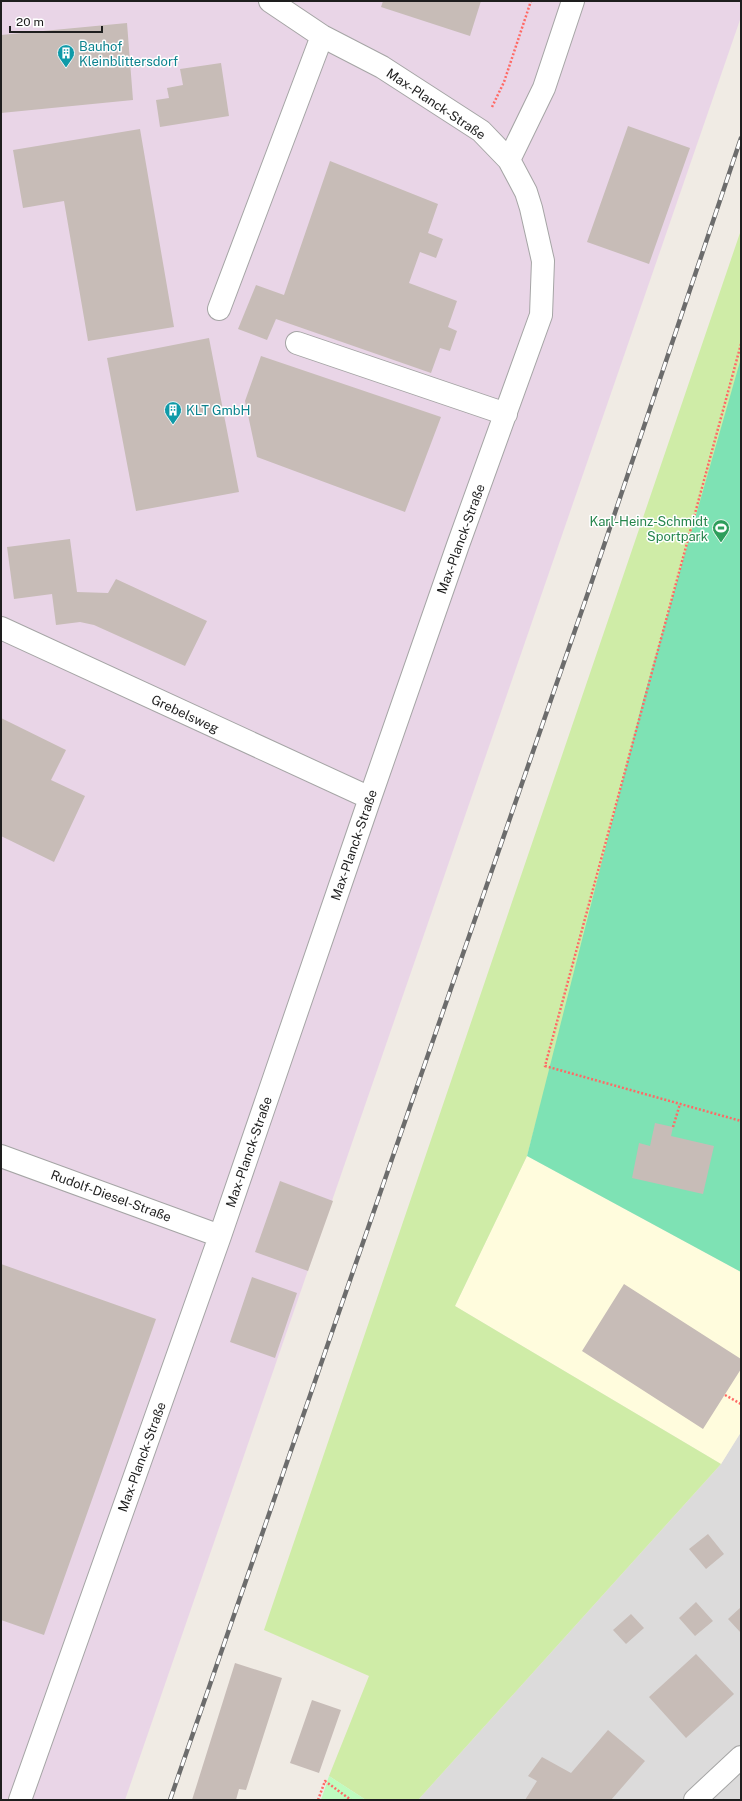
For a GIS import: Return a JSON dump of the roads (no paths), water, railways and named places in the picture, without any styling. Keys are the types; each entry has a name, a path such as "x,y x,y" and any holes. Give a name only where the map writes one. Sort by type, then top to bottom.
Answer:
{"street":[{"name":"Max-Planck-Straße","path":"20,1800 220,1236 458,545 541,315 543,261 526,192 508,160 481,131 382,67 322,36 270,1"},
{"path":"508,160 544,88 572,1"},
{"path":"219,309 322,36"},
{"path":"297,343 506,414"},
{"name":"Grebelsweg","path":"1,628 370,798"},
{"name":"Rudolf-Diesel-Straße","path":"1,1156 220,1236"},
{"path":"695,1800 741,1758"}],"railway":[{"path":"170,1800 590,587 741,138"}],"place":[{"name":"Bauhof Kleinblittersdorf","path":"66,68"},
{"name":"KLT GmbH","path":"173,425"},
{"name":"Karl-Heinz-Schmidt Sportpark","path":"721,543"}]}
